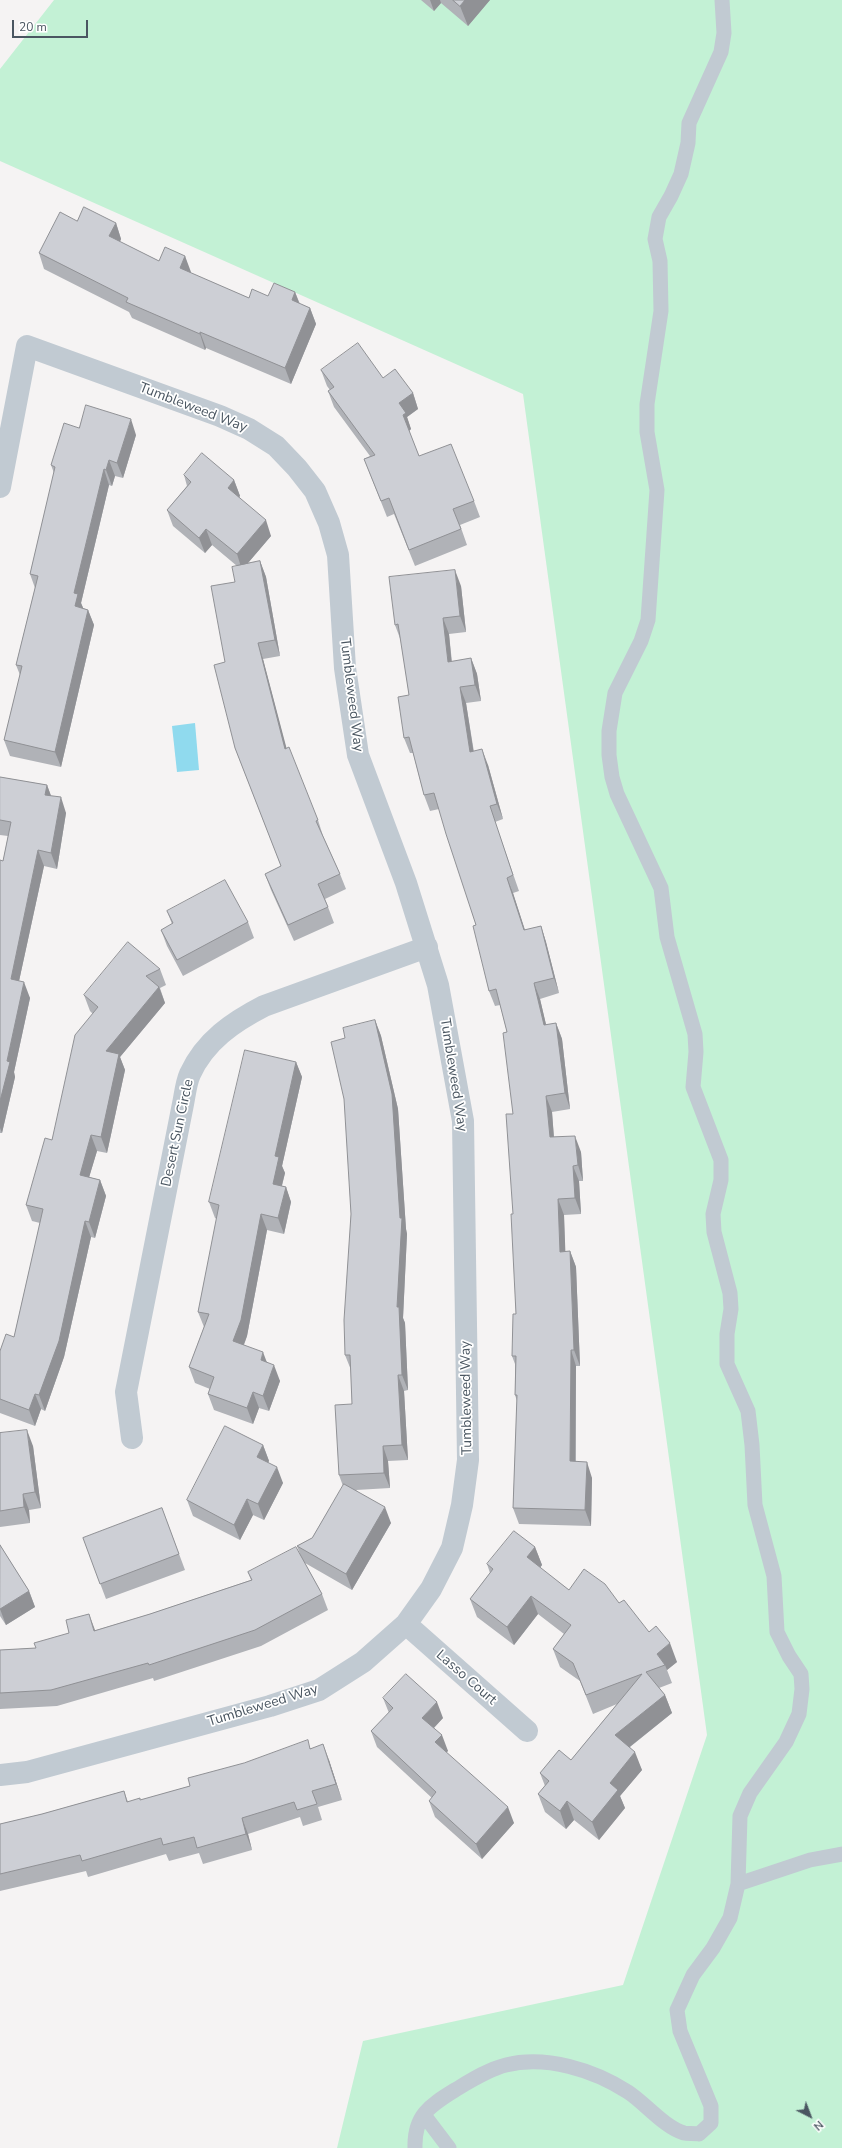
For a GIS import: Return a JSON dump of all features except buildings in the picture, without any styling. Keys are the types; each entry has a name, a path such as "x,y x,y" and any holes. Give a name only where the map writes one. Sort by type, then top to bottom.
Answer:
{"street":[{"name":"Tumbleweed Way","path":"0,487 27,346 220,416 249,429 276,446 297,468 315,492 329,523 338,555 345,668 358,755 406,883 438,985 462,1121 468,1460 462,1505 452,1548 431,1589 406,1624 363,1662 319,1690 270,1706 27,1772 0,1775"},
{"name":"Desert Sun Circle","path":"132,1438 126,1392 183,1104 190,1075 203,1052 219,1034 244,1017 264,1006 427,947"},
{"name":"Lasso Court","path":"406,1624 527,1731"}],"lane":[{"path":"415,2148 416,2125 434,2103 468,2082 506,2065 538,2060 596,2075 628,2092 666,2123 684,2133 699,2134 711,2123 712,2106 680,2031 676,2010 693,1975 713,1948 730,1918 738,1884 740,1816 750,1794 786,1742 799,1714 802,1689 801,1674 789,1656 778,1632 774,1576 755,1505 752,1445 748,1411 727,1364 727,1334 731,1309 730,1293 714,1232 713,1214 721,1180 721,1160 693,1087 696,1052 695,1034 667,937 661,888 617,794 609,755 609,731 615,693 641,641 648,620 657,490 647,432 647,404 661,311 660,261 655,239 658,217 671,196 681,174 688,143 688,123 721,52 724,33 722,0"},
{"path":"738,1884 810,1860 842,1854"},
{"path":"424,2115 449,2148"}],"green space":[{"path":"54,0 842,0 842,2148 337,2148 363,2041 623,1985 707,1735 523,394 0,161 0,69"}],"water":[{"path":"195,723 199,770 177,772 172,726"}]}
